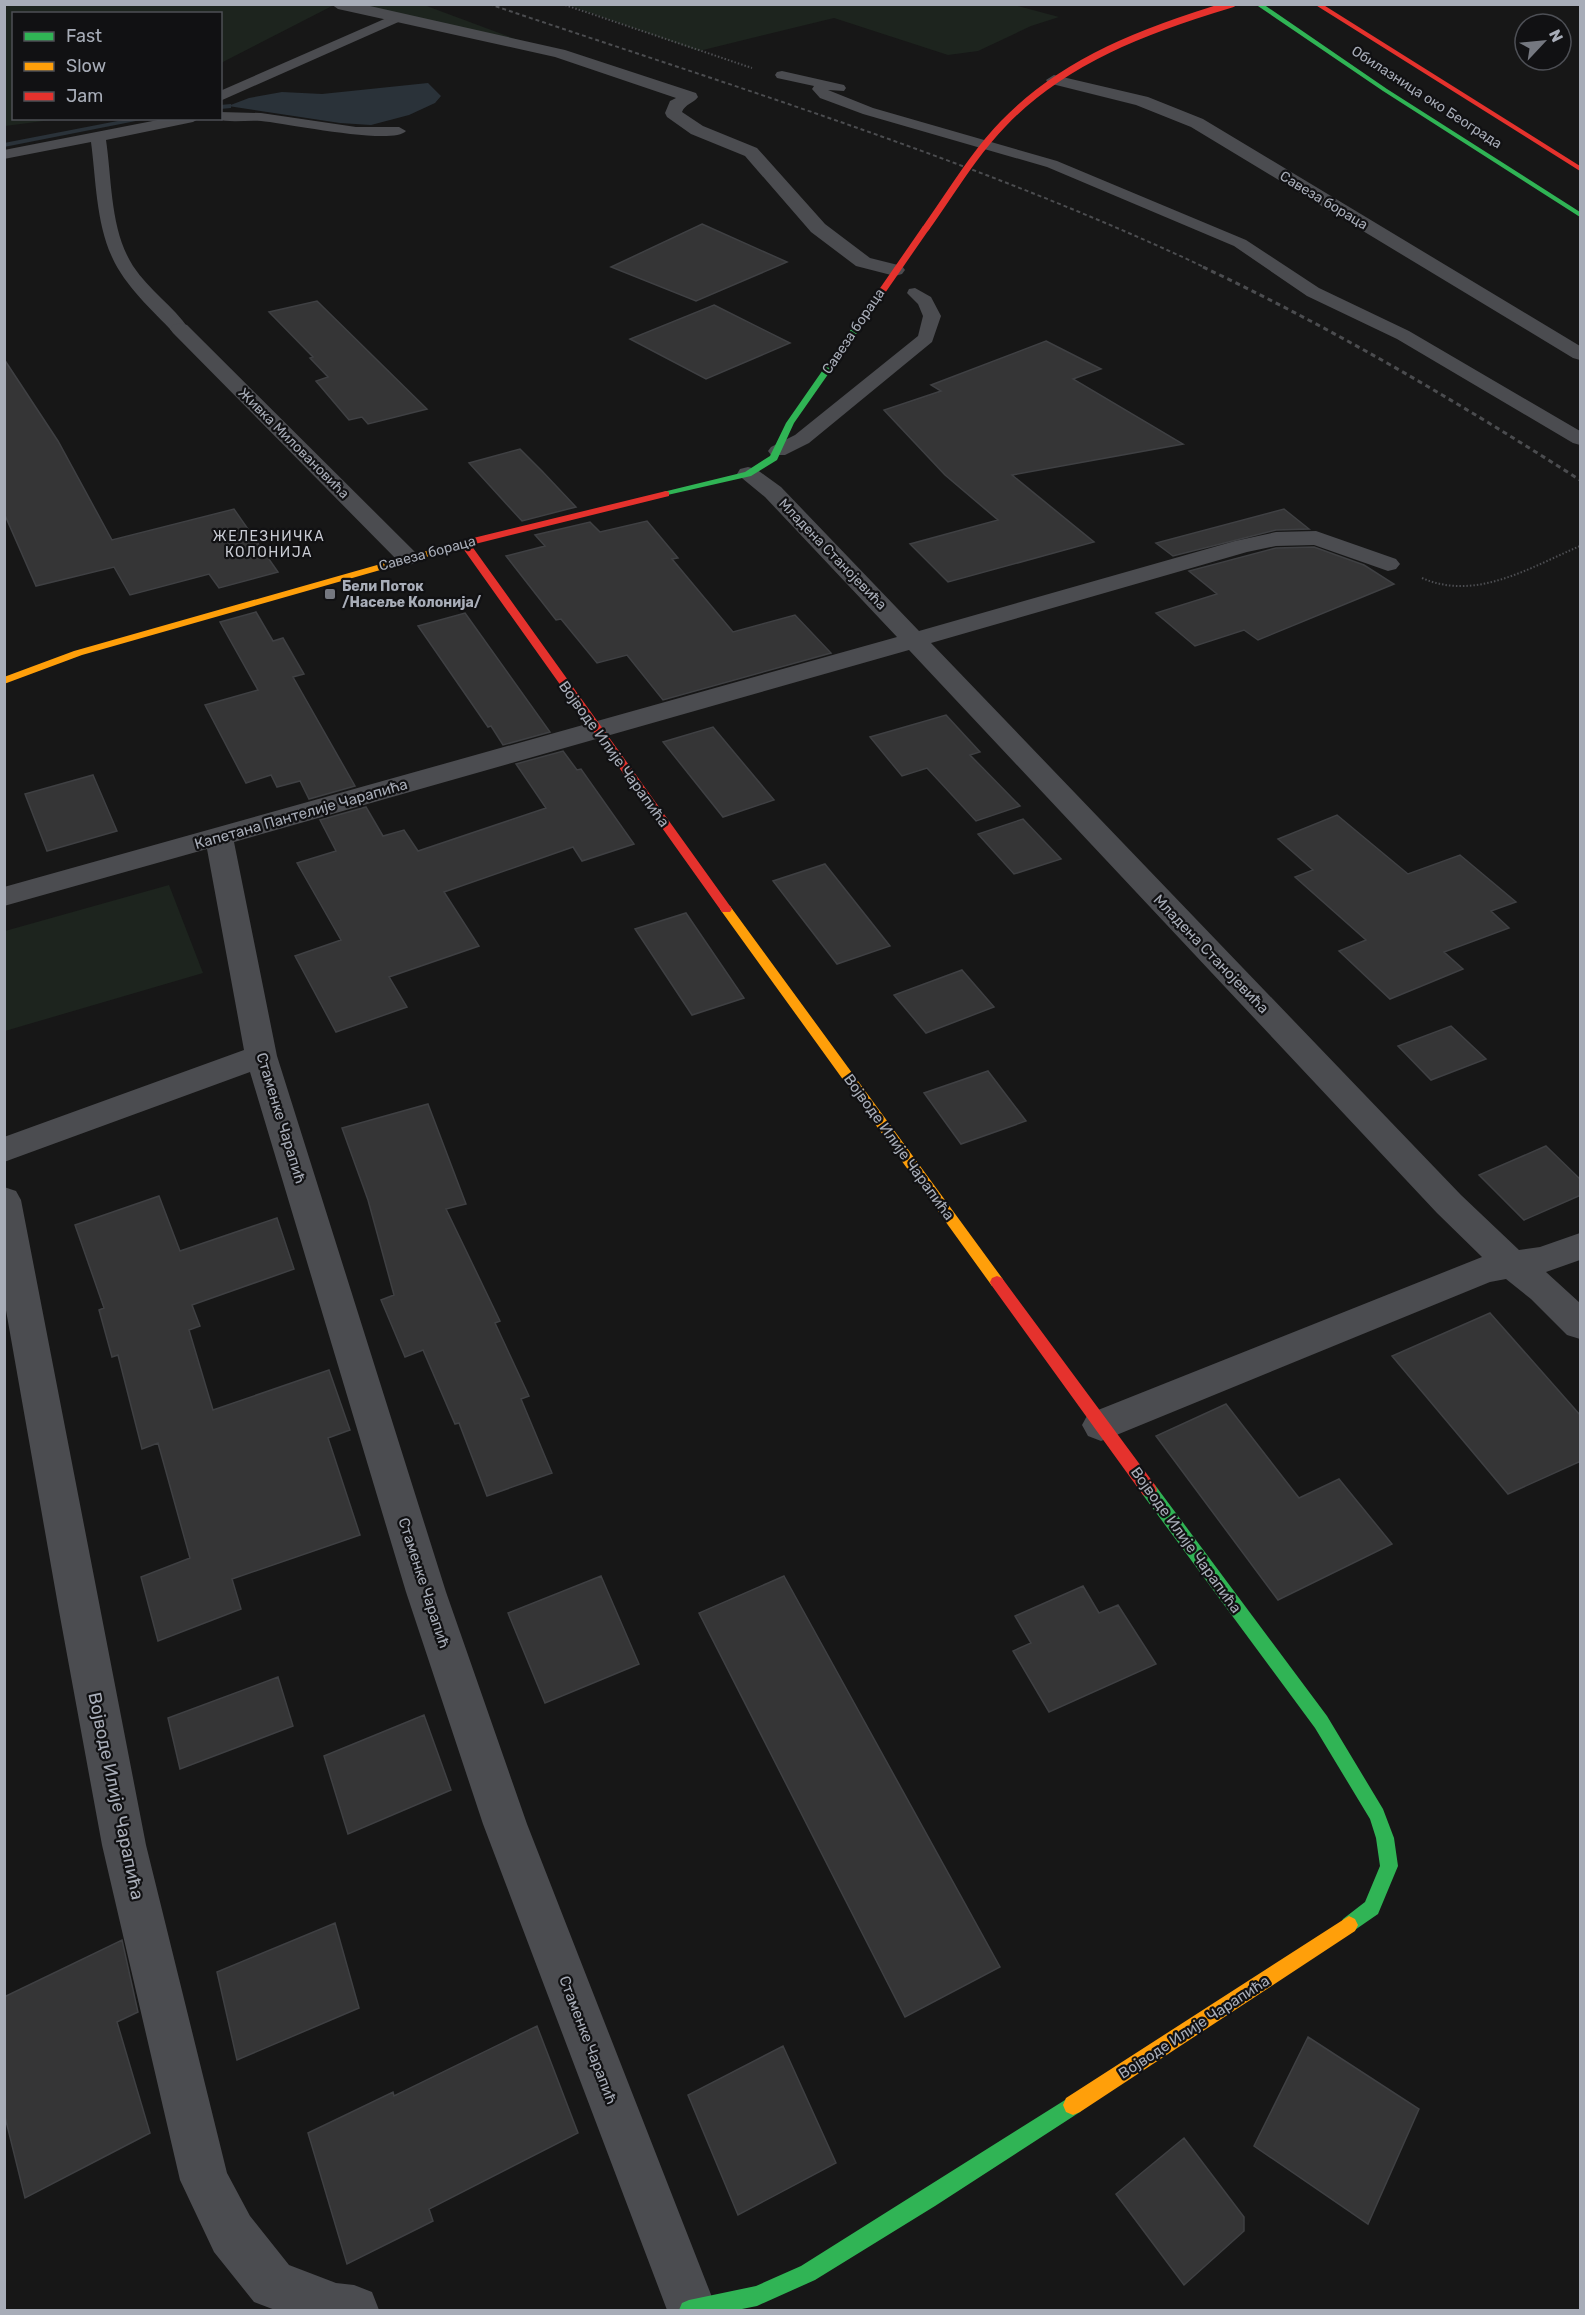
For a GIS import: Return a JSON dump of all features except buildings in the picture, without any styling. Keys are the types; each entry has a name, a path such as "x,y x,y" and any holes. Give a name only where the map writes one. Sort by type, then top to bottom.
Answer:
{"main road":[{"name":"Савеза бораца","path":"4,681 78,653 408,558 748,474 767,463 778,452 790,423 895,270 1002,126 1020,107 1080,63 1143,33 1232,4"},
{"name":"Обилазница око Београда","path":"1258,4 1395,97 1581,215"},
{"name":"Обилазница око Београда","path":"1317,4 1581,169"},
{"name":"Војводе Илије Чарапића","path":"464,543 1101,1425 1321,1722 1377,1815 1385,1838 1389,1866 1372,1908 1300,1958 928,2199 808,2273 757,2296 691,2310"}],"street":[{"path":"338,4 559,53 690,97 676,105 673,113 677,117 697,130 752,152 818,228 863,262 895,270"},
{"name":"Савеза бораца","path":"1054,80 1120,94 1182,116 1581,354"},
{"name":"Живка Миловановића","path":"180,329 408,558"},
{"name":"Младена Станојевића","path":"748,474 773,492 1449,1204 1511,1264 1544,1289 1581,1325"},
{"path":"914,639 1243,546 1276,539 1316,538 1388,564"},
{"name":"Капетана Пантелије Чарапића","path":"4,897 598,731 914,639"},
{"name":"Стаменке Чарапић","path":"219,836 261,1056 426,1592 501,1813 691,2310"},
{"path":"4,1150 261,1056"},
{"name":"Војводе Илије Чарапића","path":"4,1200 124,1845 204,2180 232,2234 272,2284 336,2308 354,2310"},
{"path":"1101,1425 1476,1272 1511,1264 1527,1264 1581,1246"}],"lane":[{"path":"222,96 398,17"},
{"path":"782,75 872,96"},
{"path":"823,84 819,89 825,95 868,111 1052,164 1240,243 1313,292 1403,335 1581,439"},
{"path":"222,117 261,117 356,131 399,131"},
{"path":"4,155 183,120"},
{"path":"98,137 107,207 120,258 180,329"},
{"name":"Савеза бораца","path":"778,452 801,439 926,338 932,316 924,301 915,293"}],"path":[{"path":"562,4 737,63 782,75"},
{"path":"1388,564 1442,586 1464,587 1490,583 1581,546"}],"shaded area":[{"path":"1010,4 1059,17 1031,26 978,51 948,55 834,18 699,51 568,5"},
{"path":"4,5 334,5 222,62 222,12 12,12 12,120 51,120 5,126"},
{"path":"334,5 424,5 542,49"},
{"path":"428,83 441,96 435,103 409,115 371,125 340,123 228,106 249,98 282,92 322,94"},
{"path":"169,885 203,973 5,1031 5,931"}],"waterway":[{"path":"222,107 228,106"},
{"path":"4,145 137,120"}],"railway":[{"path":"489,4 941,158 1031,192 1206,268"},
{"path":"1203,267 1348,341 1580,480"}],"traffic: fast":[{"path":"1258,4 1385,90 1580,215"},
{"path":"666,494 748,474 774,458 790,423 871,307"},
{"path":"1149,1490 1321,1722 1377,1815 1385,1838 1389,1866 1372,1908 1349,1925"},
{"path":"689,2310 757,2296 808,2273 1073,2105"}],"traffic: slow":[{"path":"4,681 78,653 444,549"},
{"path":"726,909 997,1282"},
{"path":"1073,2105 1349,1925"}],"traffic: jam":[{"path":"926,228 992,136 1027,101 1053,81 1080,64 1139,35 1232,4"},
{"path":"1317,4 1580,169"},
{"path":"871,307 926,228"},
{"path":"444,549 666,494"},
{"path":"464,543 726,909"},
{"path":"997,1282 1149,1490"}],"place":[{"name":"Бели Поток /Насеље Колонија/","path":"330,594"}],"district":[{"name":"ЖЕЛЕЗНИЧКА КОЛОНИЈА","path":"269,544"}]}
